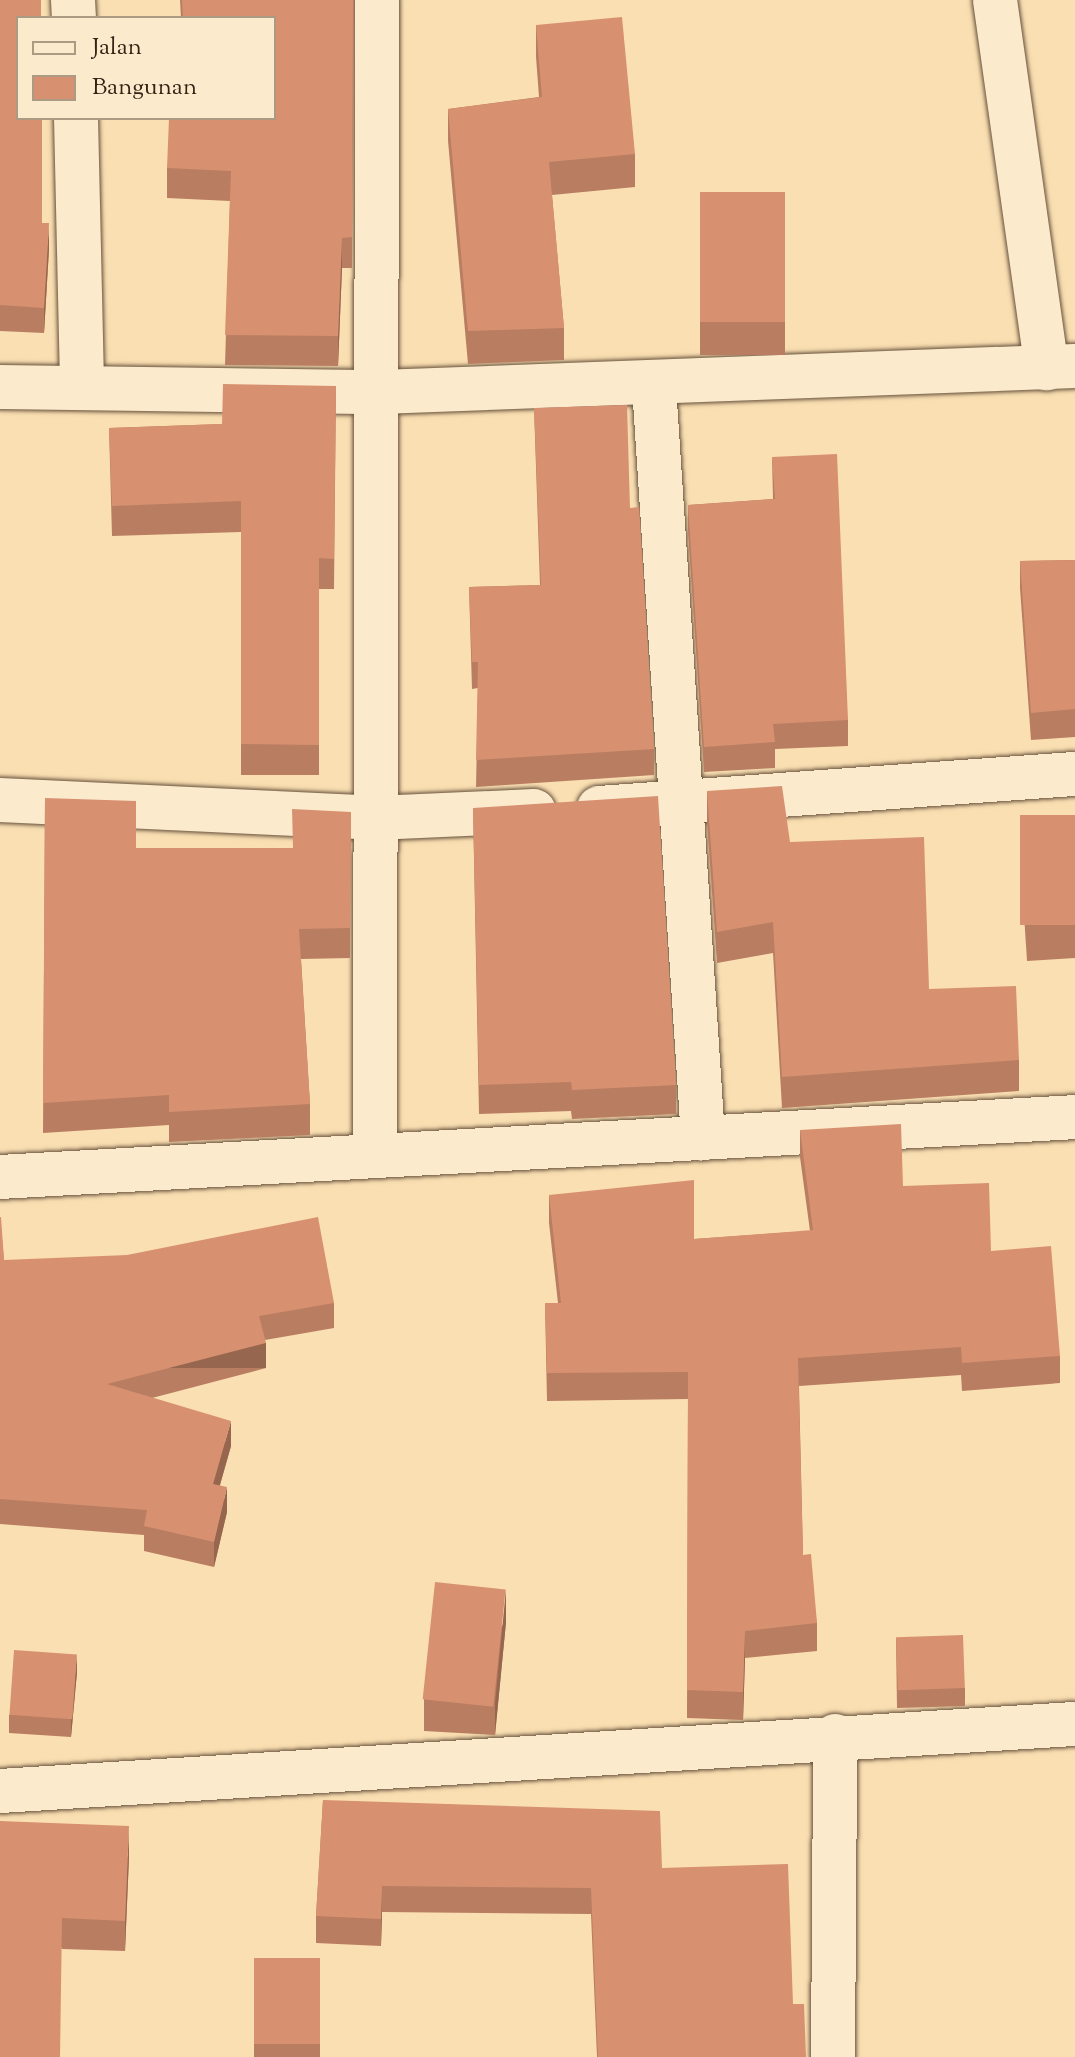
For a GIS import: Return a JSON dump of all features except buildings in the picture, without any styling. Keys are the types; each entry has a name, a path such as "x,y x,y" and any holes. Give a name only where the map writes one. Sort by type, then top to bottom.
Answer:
{"street":[{"path":"375,1152 380,392 377,0"},
{"path":"0,387 380,392 654,386 1061,367 995,0"},
{"path":"76,120 82,387"},
{"path":"654,386 703,1138"},
{"path":"0,800 375,818 679,804 1075,774"},
{"path":"0,1177 375,1152 1075,1117"},
{"path":"0,1791 835,1736 1075,1724"},
{"path":"833,2057 835,1736"}]}
